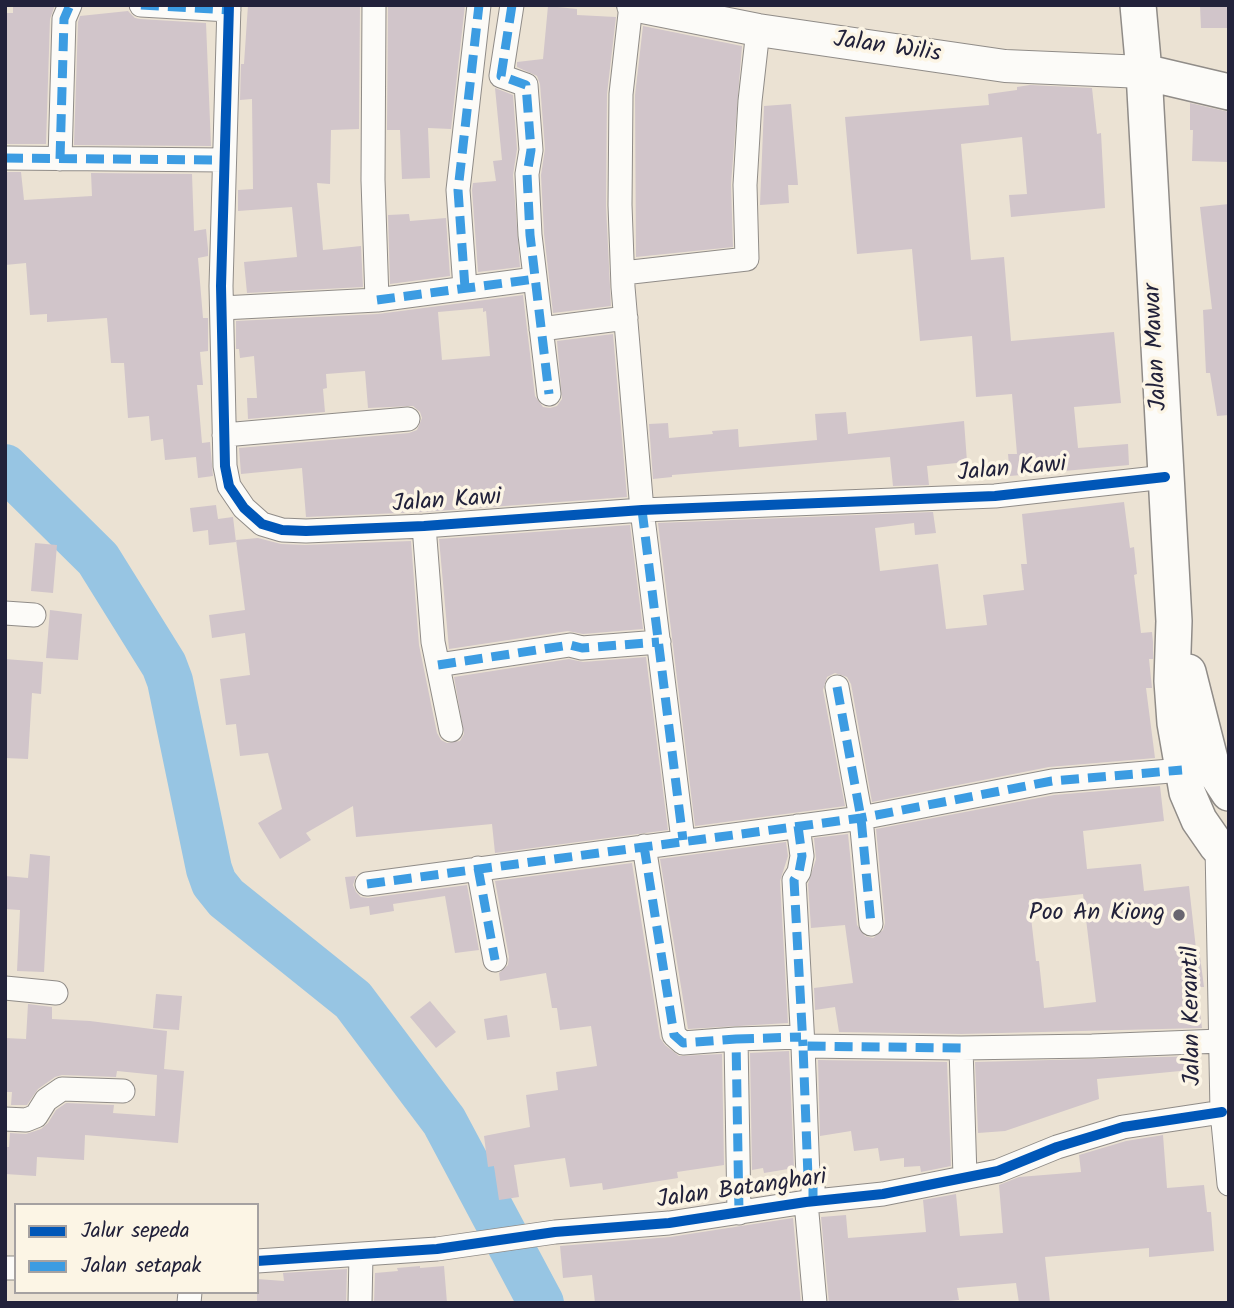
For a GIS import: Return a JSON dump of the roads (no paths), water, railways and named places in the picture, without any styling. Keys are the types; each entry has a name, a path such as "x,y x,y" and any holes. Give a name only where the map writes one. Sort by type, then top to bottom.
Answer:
{"main road":[{"name":"Jalan Mawar","path":"1138,5 1174,621 1172,681 1187,792 1199,820 1223,850"},
{"name":"Jalan Wilis","path":"644,7 758,30 1005,66 1144,72"},
{"path":"1144,72 1229,92"},
{"name":"Jalan Mawar","path":"1174,621 1212,767 1229,793"}],"street":[{"path":"61,159 64,19 70,5"},
{"path":"141,5 229,8"},
{"path":"374,5 373,153 377,300"},
{"path":"466,288 458,190 479,5"},
{"path":"512,5 501,76 526,85 531,150 528,186 535,279 549,394"},
{"path":"644,7 621,94 620,205 623,273 642,510 684,841"},
{"name":"Jalan Kawi","path":"229,8 222,308 225,466 229,486 244,509 262,524 282,530 306,531 424,526 642,510 995,496 1165,477"},
{"path":"623,273 747,260 745,185 758,30"},
{"path":"5,158 224,160"},
{"path":"222,308 377,300 535,279"},
{"path":"541,329 626,317"},
{"path":"224,435 408,419"},
{"path":"424,526 433,642 451,730"},
{"path":"5,613 34,615"},
{"path":"438,665 570,645 582,648 659,642"},
{"path":"837,687 861,818 871,924"},
{"path":"367,884 861,818 1052,781 1182,770"},
{"path":"798,826 802,856 799,872 794,880 808,1177 813,1186 810,1202 815,1303"},
{"path":"644,846 674,1035 683,1043 736,1039 961,1048 1221,1041"},
{"name":"Jalan Kerantil","path":"1223,850 1222,1112 1229,1184"},
{"path":"478,869 495,960"},
{"path":"5,988 56,993"},
{"path":"736,1039 739,1213"},
{"path":"961,1048 965,1177"},
{"path":"5,1119 26,1120 36,1116 46,1100 62,1090 123,1091"},
{"name":"Jalan Batanghari","path":"259,1261 437,1249 555,1232 669,1223 883,1194 998,1171 1057,1147 1124,1127 1222,1112"},
{"path":"360,1303 361,1255"}],"waterway":[{"path":"5,467 98,559 164,665 170,681 214,883 226,898 353,1000 444,1121 541,1303"}],"place":[{"name":"Poo An Kiong","path":"1179,915"}]}
